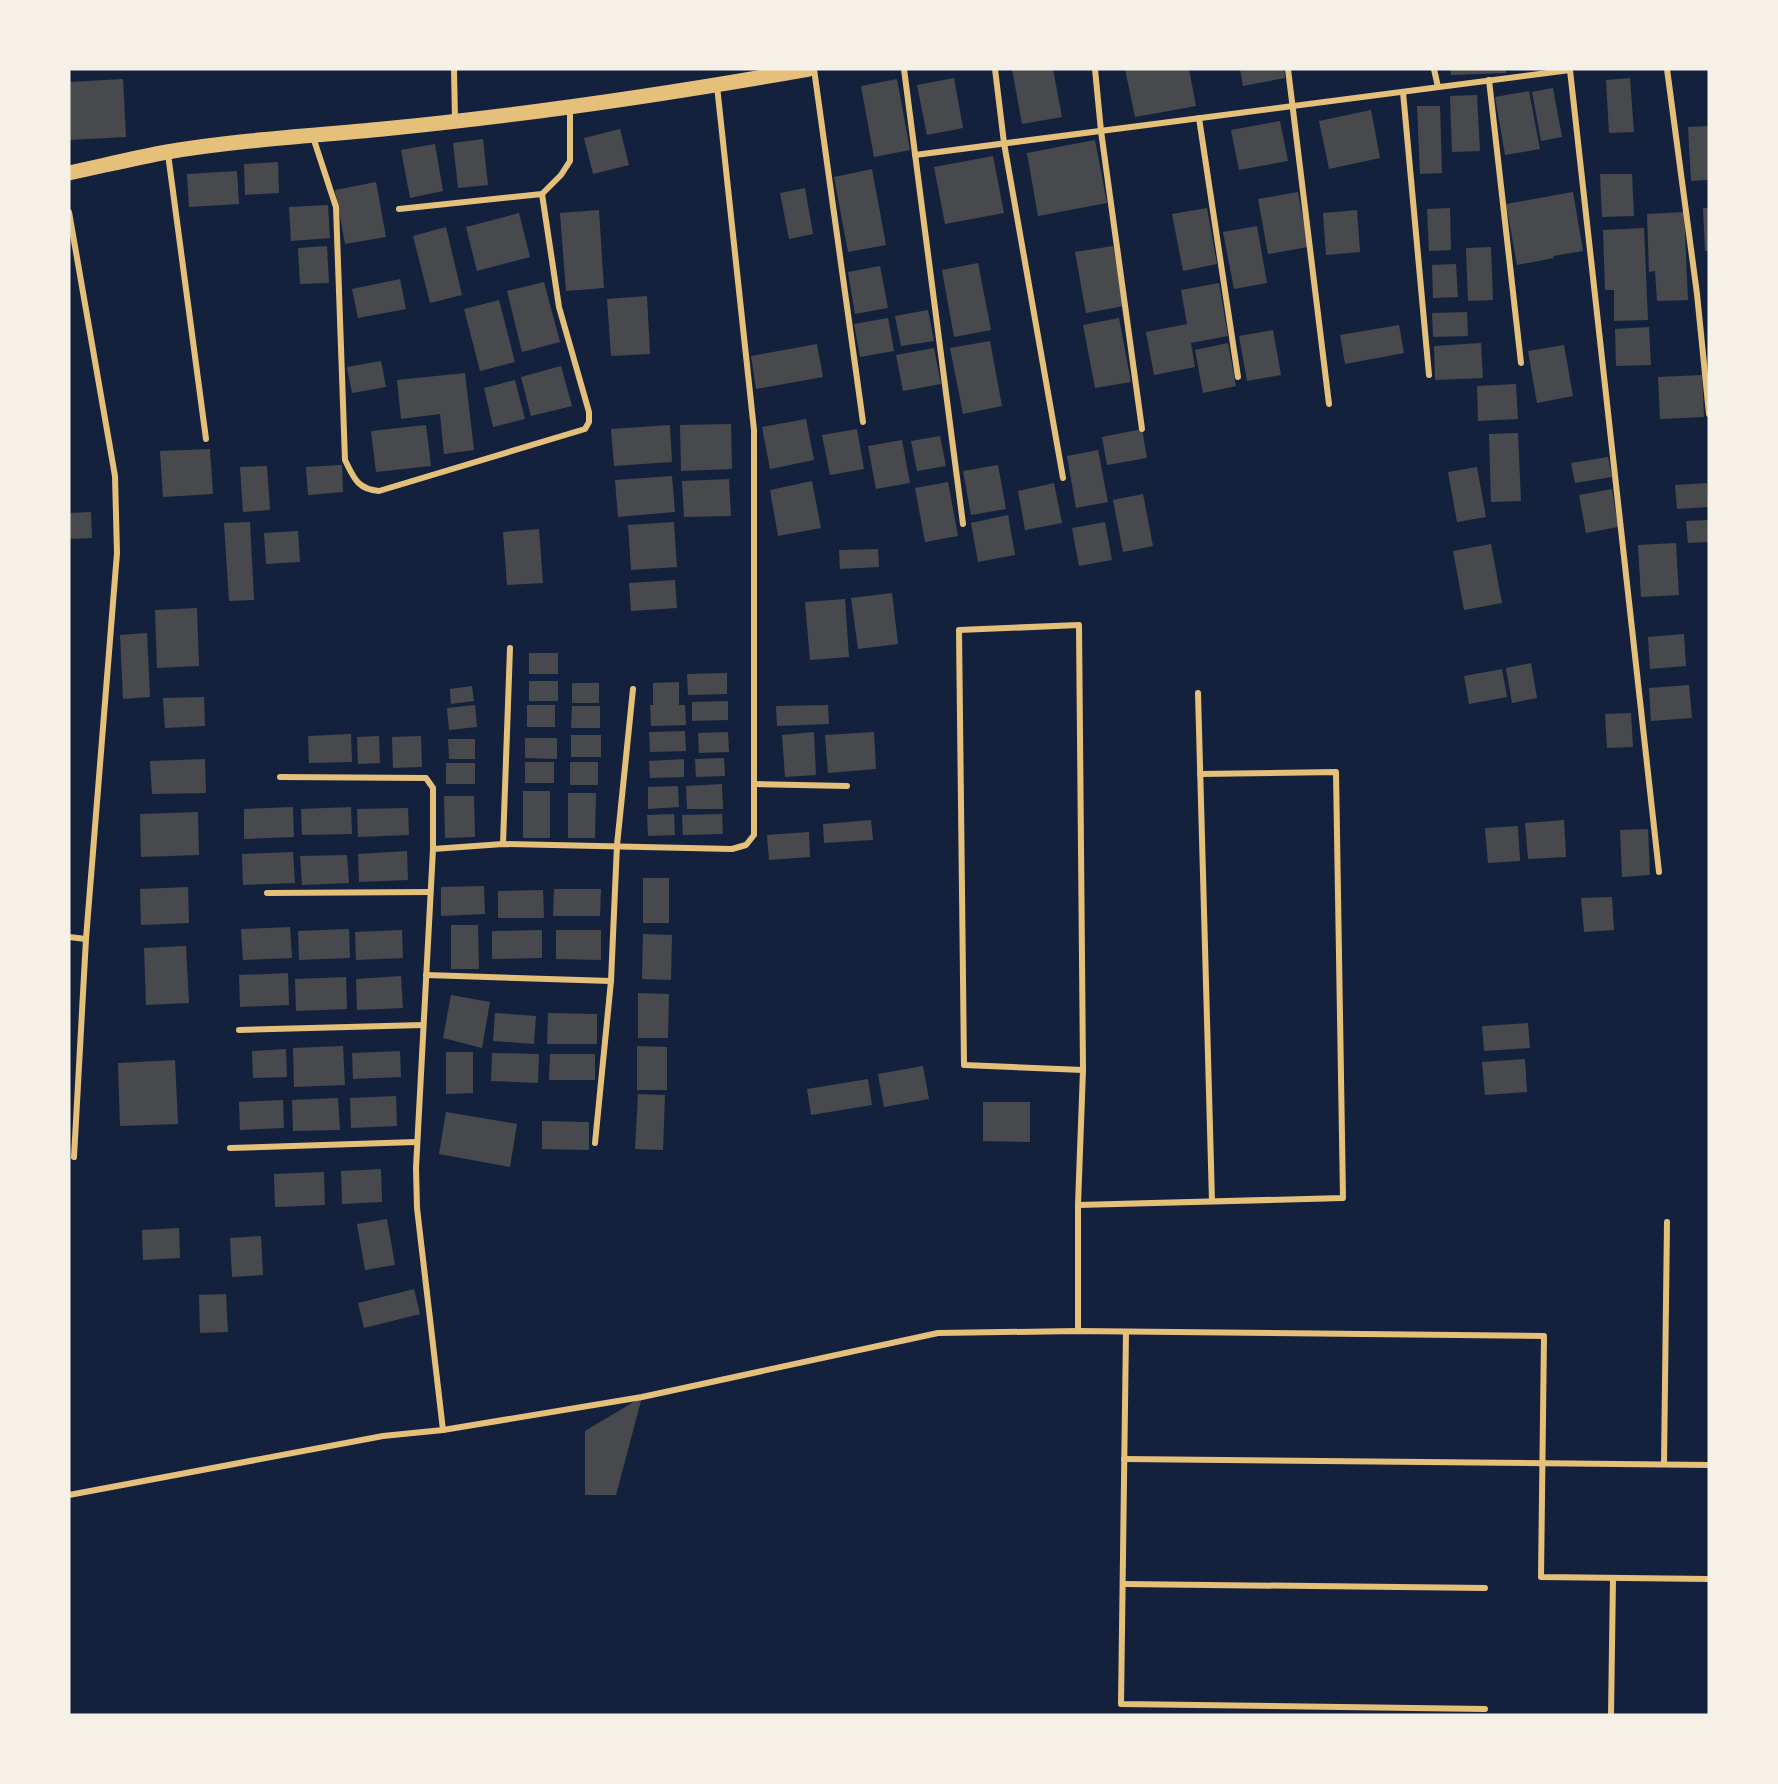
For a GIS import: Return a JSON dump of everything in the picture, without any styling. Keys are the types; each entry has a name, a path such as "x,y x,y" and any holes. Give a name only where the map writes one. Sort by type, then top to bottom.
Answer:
{"main road":[{"path":"69,173 168,152 570,106 809,69"}],"street":[{"path":"454,69 455,120"},
{"path":"814,69 863,422"},
{"path":"904,69 963,524"},
{"path":"995,69 1004,143 1063,478"},
{"path":"1095,69 1101,131 1142,429"},
{"path":"1288,69 1329,404"},
{"path":"1434,69 1438,87"},
{"path":"1667,69 1697,294 1709,414"},
{"path":"915,155 1570,70 1659,872"},
{"path":"1489,81 1521,363"},
{"path":"433,849 503,844 732,849 746,846 754,836 754,430 717,85"},
{"path":"1403,92 1429,375"},
{"path":"399,209 542,194 561,175 570,161 570,106"},
{"path":"1199,118 1238,377"},
{"path":"312,134 336,207 345,460 354,478 366,490 379,491 585,429 589,422 589,412 559,307 542,194"},
{"path":"168,152 206,439"},
{"path":"69,212 116,476 117,531 108,687 86,939 74,1157"},
{"path":"1078,1331 1078,1205 1083,1070 1079,625 959,630 964,1065 1083,1070"},
{"path":"503,844 510,648"},
{"path":"595,1143 611,981 617,846 633,688"},
{"path":"1198,693 1212,1201"},
{"path":"1078,1205 1343,1198 1336,772 1200,774"},
{"path":"280,777 426,778 433,788 433,849 416,1142 417,1208 443,1430"},
{"path":"754,784 847,786"},
{"path":"267,893 430,892"},
{"path":"69,937 86,939"},
{"path":"426,975 611,981"},
{"path":"239,1030 423,1025"},
{"path":"230,1148 416,1142"},
{"path":"1664,1464 1667,1222"},
{"path":"69,1495 383,1436 443,1430 642,1397 938,1333 1078,1331 1544,1336 1541,1577 1709,1579"},
{"path":"1126,1332 1121,1704 1485,1708"},
{"path":"1124,1459 1709,1465"},
{"path":"1611,1715 1613,1578"},
{"path":"1123,1584 1485,1588"}],"building":[{"path":"1012,69 1053,69 1062,117 1022,124"},
{"path":"1125,69 1189,69 1196,106 1135,117"},
{"path":"1240,69 1284,69 1285,78 1243,86"},
{"path":"1450,69 1506,69 1506,73 1451,75"},
{"path":"954,78 963,128 927,135 917,85"},
{"path":"1630,78 1634,132 1609,133 1606,80"},
{"path":"123,79 126,137 69,140 69,82"},
{"path":"897,79 910,150 874,157 861,86"},
{"path":"1553,88 1562,137 1541,141 1532,92"},
{"path":"1529,91 1540,149 1505,155 1495,97"},
{"path":"1477,95 1480,151 1452,152 1450,96"},
{"path":"1417,106 1440,106 1442,173 1420,174"},
{"path":"1371,110 1380,158 1329,169 1319,121"},
{"path":"1280,121 1288,161 1239,170 1231,130"},
{"path":"1709,126 1709,180 1691,181 1688,127"},
{"path":"620,129 629,165 593,174 584,138"},
{"path":"483,139 488,185 458,188 453,143"},
{"path":"1095,140 1107,203 1038,216 1027,153"},
{"path":"435,144 443,191 410,198 401,150"},
{"path":"993,156 1004,213 945,224 934,167"},
{"path":"278,162 279,193 245,195 244,164"},
{"path":"872,169 886,245 848,252 834,177"},
{"path":"237,171 239,204 189,207 187,174"},
{"path":"1600,174 1632,174 1634,216 1602,217"},
{"path":"376,182 386,237 345,244 335,190"},
{"path":"805,188 813,234 789,239 780,193"},
{"path":"1298,192 1308,247 1268,254 1258,199"},
{"path":"1573,192 1583,251 1517,265 1506,204"},
{"path":"328,205 330,238 291,241 289,207"},
{"path":"1207,208 1217,264 1183,271 1172,214"},
{"path":"1450,208 1451,250 1429,251 1427,209"},
{"path":"1703,208 1709,208 1709,251 1705,251"},
{"path":"599,210 604,288 566,291 560,213"},
{"path":"1357,210 1360,252 1326,255 1323,213"},
{"path":"1684,212 1688,300 1657,301 1655,271 1649,272 1647,214"},
{"path":"519,213 530,257 477,271 466,227"},
{"path":"1257,226 1267,283 1234,289 1223,232"},
{"path":"446,227 462,295 430,303 413,236"},
{"path":"1644,228 1648,320 1614,321 1614,290 1605,290 1603,230"},
{"path":"327,246 329,283 300,284 298,248"},
{"path":"1113,246 1124,306 1086,313 1075,252"},
{"path":"1491,247 1493,300 1468,301 1466,248"},
{"path":"978,263 991,330 954,337 942,270"},
{"path":"1456,264 1458,297 1433,298 1432,265"},
{"path":"880,266 888,308 855,314 848,272"},
{"path":"400,279 406,309 358,318 352,289"},
{"path":"544,282 560,342 522,352 507,291"},
{"path":"1219,283 1228,336 1191,343 1195,367 1154,375 1146,332 1187,324 1181,290"},
{"path":"647,296 650,354 611,356 607,299"},
{"path":"499,300 515,362 480,371 464,309"},
{"path":"928,310 934,341 901,346 895,316"},
{"path":"1467,312 1468,336 1433,337 1432,313"},
{"path":"888,318 894,351 860,357 854,324"},
{"path":"1119,318 1131,382 1095,388 1083,325"},
{"path":"1399,325 1404,353 1345,364 1340,335"},
{"path":"1649,327 1651,365 1616,366 1615,329"},
{"path":"1273,330 1281,375 1247,381 1239,336"},
{"path":"990,341 1002,406 963,414 950,348"},
{"path":"1228,343 1236,386 1203,393 1195,350"},
{"path":"1481,343 1483,378 1435,380 1434,346"},
{"path":"817,344 823,377 756,389 751,356"},
{"path":"1564,345 1573,396 1537,403 1528,351"},
{"path":"934,348 941,384 903,391 896,355"},
{"path":"381,361 386,387 352,393 347,367"},
{"path":"561,366 572,406 531,416 521,377"},
{"path":"465,373 474,450 444,454 440,414 401,419 397,380"},
{"path":"1702,375 1704,417 1660,419 1658,377"},
{"path":"515,380 525,419 493,427 484,388"},
{"path":"1516,384 1518,419 1478,421 1477,386"},
{"path":"806,419 814,460 770,469 762,427"},
{"path":"731,424 732,469 681,471 680,425"},
{"path":"426,425 431,466 376,472 371,431"},
{"path":"670,425 672,462 614,466 611,429"},
{"path":"857,429 864,469 830,475 822,435"},
{"path":"1142,429 1147,458 1107,465 1102,437"},
{"path":"1518,433 1521,501 1491,502 1489,434"},
{"path":"940,436 946,466 917,471 911,441"},
{"path":"902,440 910,483 876,489 868,446"},
{"path":"210,449 213,494 163,497 160,451"},
{"path":"1098,450 1108,502 1076,508 1067,456"},
{"path":"1608,457 1612,477 1575,483 1571,463"},
{"path":"342,465 343,492 308,495 306,467"},
{"path":"998,465 1006,509 971,515 963,471"},
{"path":"267,466 270,510 243,512 240,467"},
{"path":"1477,467 1486,517 1457,522 1448,472"},
{"path":"672,476 675,512 618,517 615,480"},
{"path":"729,479 731,516 684,517 682,481"},
{"path":"812,481 821,528 778,536 770,490"},
{"path":"948,482 958,536 925,542 915,488"},
{"path":"1054,483 1062,523 1025,530 1018,491"},
{"path":"1707,483 1708,507 1677,509 1675,485"},
{"path":"1612,489 1618,527 1586,533 1579,495"},
{"path":"1143,494 1153,546 1123,552 1113,500"},
{"path":"91,512 92,538 69,539 69,513"},
{"path":"1008,515 1015,555 978,562 971,523"},
{"path":"1709,520 1709,542 1688,543 1686,521"},
{"path":"250,522 254,600 229,601 224,523"},
{"path":"674,522 677,567 631,570 628,525"},
{"path":"1105,522 1112,560 1079,566 1072,528"},
{"path":"539,529 543,583 507,585 503,532"},
{"path":"298,531 300,562 266,564 264,533"},
{"path":"1676,543 1679,595 1641,597 1638,545"},
{"path":"1491,544 1502,603 1464,610 1453,551"},
{"path":"878,549 879,567 840,569 839,550"},
{"path":"675,580 677,608 631,611 629,583"},
{"path":"892,593 898,644 858,649 851,598"},
{"path":"845,599 849,657 810,660 805,602"},
{"path":"197,608 199,666 157,668 155,610"},
{"path":"147,633 150,697 123,699 120,635"},
{"path":"1684,634 1686,666 1650,669 1648,637"},
{"path":"529,653 558,653 558,674 529,674"},
{"path":"1531,663 1537,698 1512,703 1506,668"},
{"path":"1502,669 1507,697 1469,704 1464,676"},
{"path":"727,673 727,694 688,695 687,674"},
{"path":"529,681 558,681 558,701 529,701"},
{"path":"679,682 679,705 685,705 686,725 651,726 650,705 653,705 653,683"},
{"path":"572,683 599,683 599,703 572,703"},
{"path":"1689,685 1692,718 1651,721 1649,688"},
{"path":"472,686 474,701 451,704 450,689"},
{"path":"204,697 205,726 165,728 163,698"},
{"path":"728,701 728,720 692,721 692,702"},
{"path":"475,705 477,727 449,730 447,708"},
{"path":"527,705 555,705 555,727 527,727"},
{"path":"828,705 829,724 777,726 776,706"},
{"path":"572,706 600,706 600,728 571,728"},
{"path":"1631,713 1633,747 1607,748 1605,714"},
{"path":"685,731 686,751 650,752 649,732"},
{"path":"728,732 729,752 699,753 698,733"},
{"path":"814,732 816,775 785,777 782,735"},
{"path":"874,732 876,769 828,773 825,735"},
{"path":"351,734 352,762 309,763 308,736"},
{"path":"571,735 601,735 601,757 571,757"},
{"path":"379,736 380,763 358,764 357,737"},
{"path":"421,736 422,767 393,768 392,737"},
{"path":"525,738 557,738 557,759 525,758"},
{"path":"448,739 475,739 475,759 449,759"},
{"path":"724,758 725,776 696,777 695,759"},
{"path":"205,759 206,793 152,794 150,761"},
{"path":"684,759 684,777 650,778 649,761"},
{"path":"525,762 554,762 554,783 525,783"},
{"path":"570,762 598,762 598,785 570,785"},
{"path":"446,763 475,763 475,784 446,784"},
{"path":"722,784 723,809 687,809 686,786"},
{"path":"678,786 679,807 648,809 648,787"},
{"path":"523,791 550,791 550,838 523,838"},
{"path":"568,793 596,793 595,838 568,838"},
{"path":"444,796 474,796 475,837 445,838"},
{"path":"293,807 294,837 244,839 244,809"},
{"path":"351,807 352,834 302,835 301,809"},
{"path":"408,808 409,835 358,837 357,809"},
{"path":"198,812 199,855 141,857 140,814"},
{"path":"674,814 675,835 648,836 647,815"},
{"path":"722,814 723,834 683,835 682,815"},
{"path":"871,820 873,840 824,843 823,824"},
{"path":"1564,820 1566,857 1528,859 1525,823"},
{"path":"1518,826 1520,861 1488,863 1485,828"},
{"path":"1648,829 1650,875 1622,877 1620,830"},
{"path":"809,832 810,857 769,860 767,835"},
{"path":"407,851 408,880 359,882 358,854"},
{"path":"293,852 295,883 243,885 242,854"},
{"path":"347,855 349,883 302,885 300,856"},
{"path":"643,878 669,878 669,923 643,923"},
{"path":"484,886 485,914 441,916 441,887"},
{"path":"188,887 189,923 141,925 140,889"},
{"path":"554,889 601,889 600,916 553,916"},
{"path":"543,890 544,918 498,918 498,891"},
{"path":"1612,897 1614,930 1584,932 1581,898"},
{"path":"451,925 478,925 479,969 451,969"},
{"path":"290,927 292,958 243,960 241,929"},
{"path":"349,929 350,958 299,960 298,931"},
{"path":"402,930 403,958 356,960 355,932"},
{"path":"542,930 542,958 492,959 492,931"},
{"path":"556,930 601,930 601,960 556,959"},
{"path":"643,934 672,935 671,980 642,979"},
{"path":"186,946 189,1003 146,1005 144,948"},
{"path":"288,973 289,1005 240,1007 239,975"},
{"path":"401,976 403,1008 357,1010 356,979"},
{"path":"346,977 347,1009 296,1011 295,979"},
{"path":"638,993 669,994 668,1038 638,1038"},
{"path":"451,995 490,1002 482,1048 443,1038"},
{"path":"495,1013 536,1016 534,1044 493,1041"},
{"path":"548,1013 597,1014 597,1044 547,1044"},
{"path":"1528,1023 1530,1048 1484,1051 1482,1026"},
{"path":"343,1046 345,1085 294,1087 293,1048"},
{"path":"637,1046 667,1047 667,1090 637,1090"},
{"path":"286,1049 287,1077 253,1078 252,1051"},
{"path":"400,1051 401,1077 353,1079 352,1053"},
{"path":"446,1052 473,1052 473,1093 446,1094"},
{"path":"492,1053 539,1054 538,1083 491,1081"},
{"path":"550,1054 595,1054 595,1080 549,1080"},
{"path":"1525,1059 1527,1092 1485,1095 1482,1062"},
{"path":"175,1060 178,1124 120,1126 118,1063"},
{"path":"923,1066 929,1099 884,1107 878,1074"},
{"path":"868,1079 872,1105 811,1115 807,1089"},
{"path":"638,1094 665,1095 663,1150 635,1149"},
{"path":"396,1096 397,1126 351,1128 350,1098"},
{"path":"338,1098 340,1130 293,1131 292,1100"},
{"path":"283,1100 284,1128 240,1130 239,1102"},
{"path":"983,1102 1030,1102 1030,1142 983,1141"},
{"path":"446,1112 517,1124 510,1167 439,1154"},
{"path":"542,1121 589,1122 589,1150 542,1149"},
{"path":"381,1169 382,1202 342,1204 341,1171"},
{"path":"324,1172 325,1205 275,1207 274,1174"},
{"path":"387,1219 395,1265 365,1270 357,1224"},
{"path":"179,1228 180,1258 143,1260 142,1230"},
{"path":"261,1236 263,1275 232,1277 230,1238"},
{"path":"414,1289 420,1314 364,1328 358,1303"},
{"path":"226,1294 228,1332 200,1333 199,1295"},
{"path":"642,1397 616,1495 585,1495 585,1431"}]}
